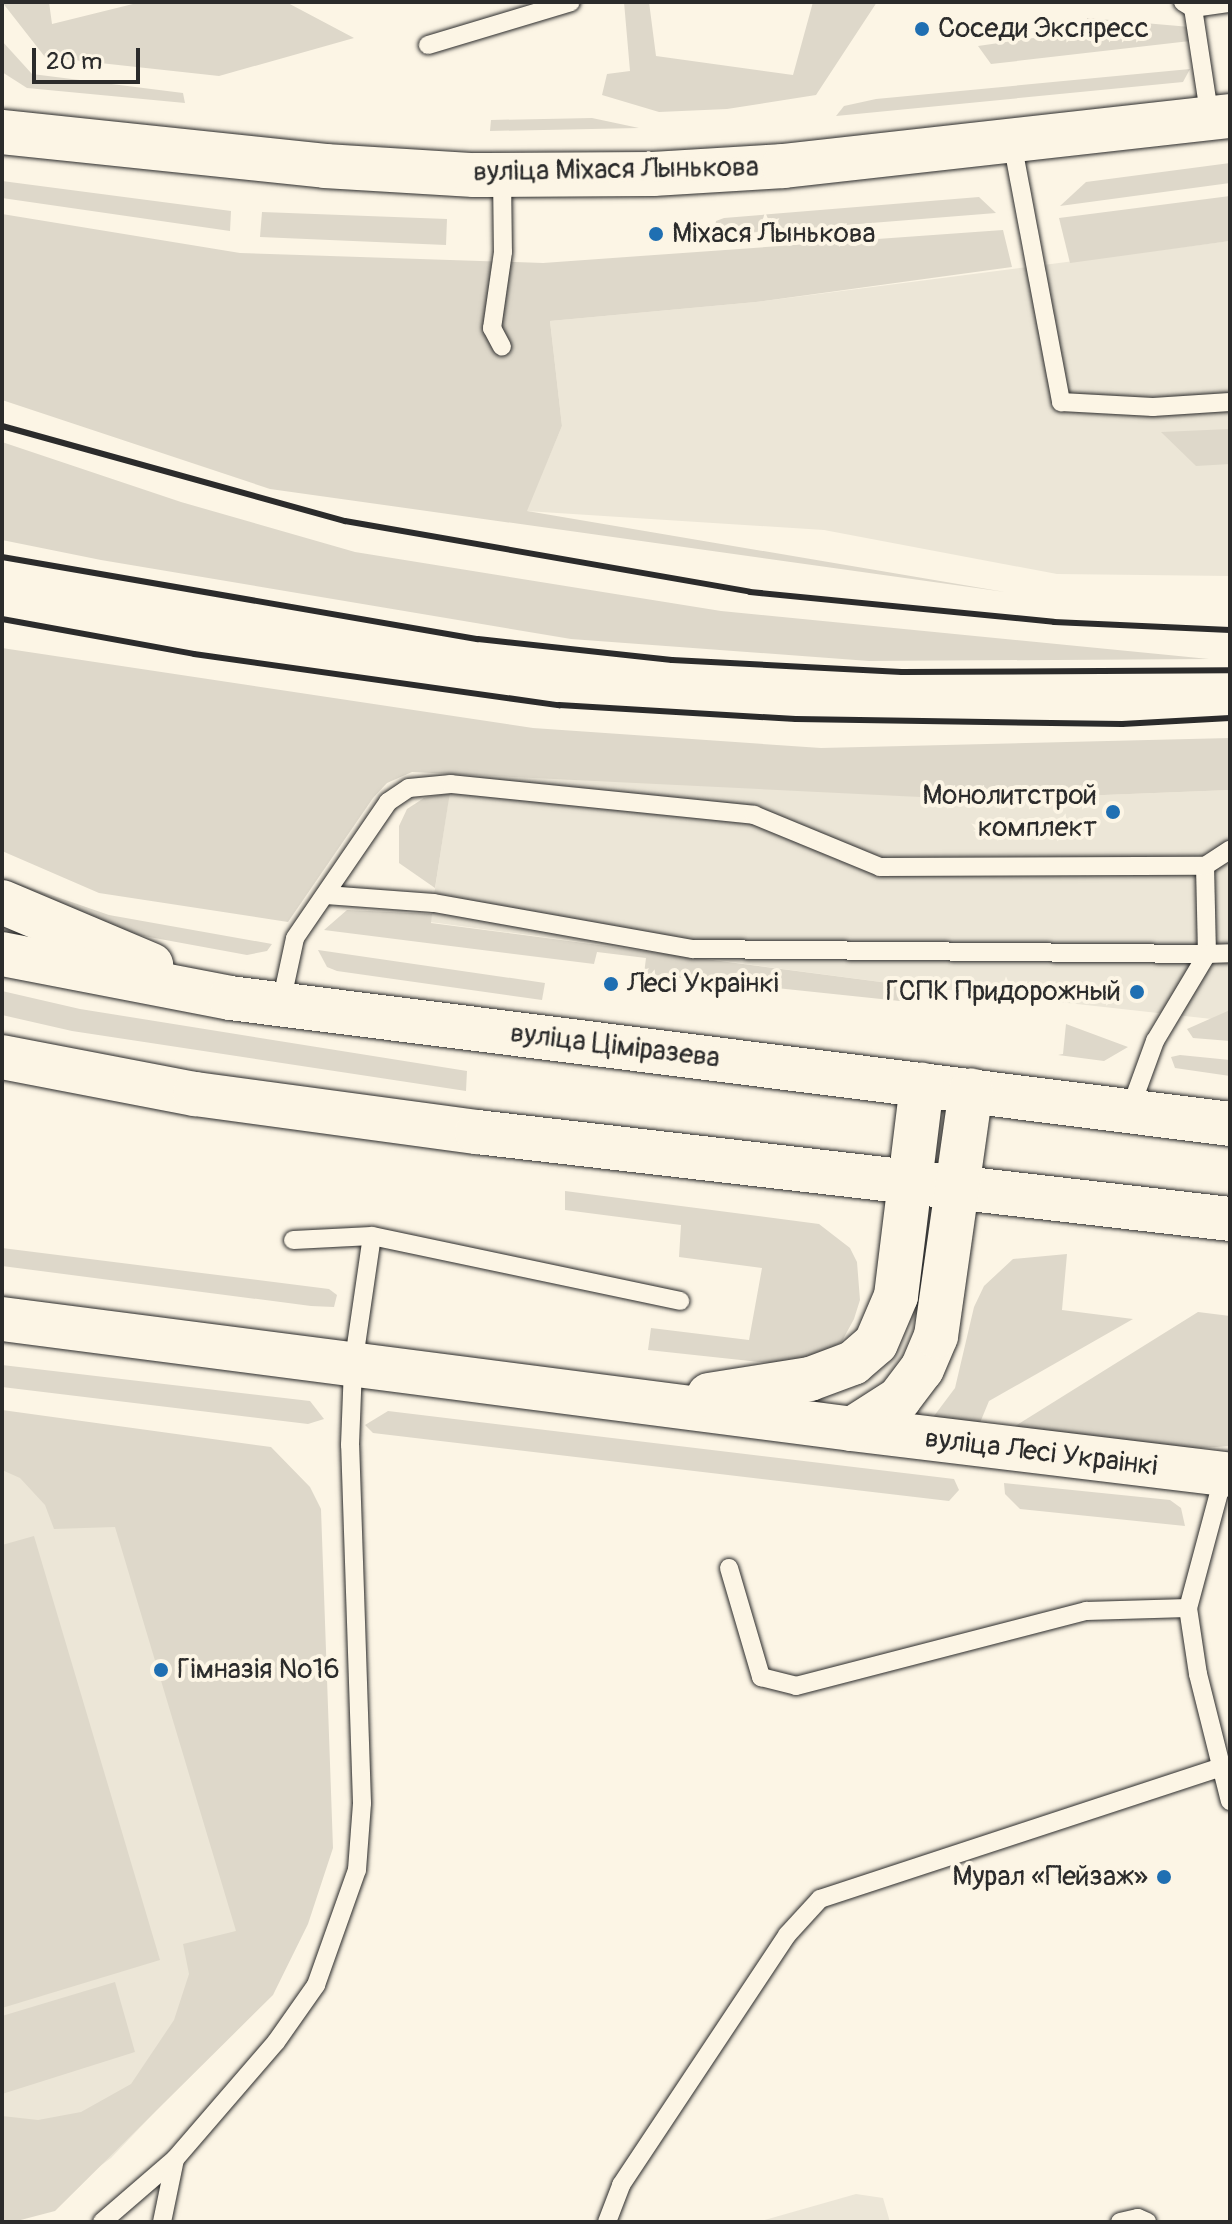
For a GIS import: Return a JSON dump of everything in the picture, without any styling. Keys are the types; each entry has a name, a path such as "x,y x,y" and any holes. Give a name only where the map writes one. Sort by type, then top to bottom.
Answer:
{"main road":[{"path":"2,98 20,135"},
{"name":"вуліца Міхася Лынькова","path":"20,135 246,161 502,175 755,168 1220,117"},
{"path":"2,902 230,998"},
{"name":"вуліца Ціміразева","path":"2,954 230,998 1230,1124"},
{"path":"2,1057 211,1096 961,1190 1230,1219"},
{"path":"2,1319 353,1366 667,1401 810,1379 853,1363 876,1343 896,1296 922,1085"},
{"path":"852,1429 899,1399 922,1369 945,1299 961,1190 971,1090"},
{"name":"вуліца Лесі Украінкі","path":"667,1401 852,1429 1227,1475"}],"lane":[{"path":"428,45 571,2"},
{"path":"1220,117 1188,5 1230,3"},
{"path":"1012,142 1061,402 1153,407 1230,402"},
{"path":"502,175 503,252 492,328 502,347"},
{"path":"281,1003 295,938 388,802 409,788 451,784 754,815 880,867 1205,866 1230,850"},
{"path":"1129,1112 1155,1041 1207,954 1205,866"},
{"path":"326,895 434,903 693,949 1230,953"},
{"path":"102,2222 175,2159 276,2042 316,1985 357,1870 362,1803 350,1445 353,1366 372,1236"},
{"path":"293,1240 372,1236 680,1301"},
{"path":"1227,1475 1188,1608 1230,1801"},
{"path":"729,1568 761,1677 796,1686 1086,1611 1188,1608"},
{"path":"607,2222 630,2171 787,1935 820,1899 1221,1767"},
{"path":"162,2222 175,2159"},
{"path":"1120,2222 1138,2218 1147,2222"}],"shaded area":[{"path":"2,2 49,2 52,24 141,2 286,2 354,38 219,76 45,57"},
{"path":"624,2 649,2 656,56 793,75 813,2 877,2 816,95 727,109 659,112 602,95 607,74 630,71"},
{"path":"1087,18 1190,27 1190,41 991,64 978,46 1087,30"},
{"path":"2,41 32,74 183,93 185,103 27,88 2,72"},
{"path":"1190,69 1183,82 836,116 844,106 876,99"},
{"path":"592,118 639,128 490,131 491,120"},
{"path":"1230,163 1230,183 1060,206 1086,182"},
{"path":"2,181 231,211 230,231 2,198"},
{"path":"1230,196 1230,241 1070,263 1059,218"},
{"path":"979,197 996,213 721,235 715,228 716,221 724,218"},
{"path":"262,212 447,219 446,245 260,237"},
{"path":"2,214 240,253 543,263 1003,230 1012,267 756,302 550,321 562,426 527,511 1005,592 270,489 2,400"},
{"path":"1230,241 1230,576 1057,574 824,530 526,511 562,426 550,321 756,302"},
{"path":"1230,429 1230,464 1196,466 1161,432"},
{"path":"2,442 181,502 355,552 721,611 1209,659 869,661 571,639 101,560 2,540"},
{"path":"2,648 533,728 821,748 1230,738 1230,790 981,800 412,772 387,783 373,798 288,922 99,893 2,851"},
{"path":"453,770 981,800 1230,790 1230,1021 904,985 430,922"},
{"path":"450,793 435,888 399,863 399,826 407,809 424,798"},
{"path":"2,878 109,915 272,944 267,951 247,955 111,930 2,892"},
{"path":"347,910 432,914 431,923 904,985 900,1001 644,974 646,958 597,952 594,964 324,930"},
{"path":"318,950 545,983 542,1000 337,971 327,967"},
{"path":"2,991 80,1009 467,1071 466,1091 72,1031 2,1015"},
{"path":"1230,1010 1230,1041 1193,1038 1187,1029"},
{"path":"1066,1024 1128,1047 1104,1061 1058,1055 1063,1054"},
{"path":"1180,1055 1230,1060 1230,1076 1175,1068 1171,1057"},
{"path":"565,1191 819,1224 850,1248 857,1262 860,1300 854,1319 842,1341 825,1354 779,1364 648,1350 651,1328 749,1340 762,1268 679,1257 681,1225 565,1210"},
{"path":"2,1248 329,1289 337,1295 334,1307 311,1306 2,1266"},
{"path":"1067,1254 1062,1310 1133,1319 989,1401 977,1430 928,1424 955,1388 974,1307 984,1286 1013,1259"},
{"path":"1198,1312 1230,1316 1230,1446 1175,1450 1022,1437 1015,1426"},
{"path":"2,1365 310,1401 324,1419 308,1424 2,1387"},
{"path":"2,1410 271,1447 310,1487 321,1509 333,1848 308,1924 273,1995 55,2211 13,2222 2,2222 2,2116 38,2120 81,2112 131,2084 174,2020 189,1974 183,1944 236,1931 115,1527 54,1529 45,1505 20,1478 2,1470"},
{"path":"388,1411 954,1479 959,1490 949,1501 373,1433 365,1425"},
{"name":"Гімназія №16","path":"2,1459 314,1496 271,1990 111,2158 35,2214 2,2222"},
{"path":"1004,1483 1170,1500 1181,1508 1185,1526 1020,1509 1005,1494"},
{"path":"34,1536 160,1960 2,2008 2,1545"},
{"path":"115,1982 135,2052 2,2094 2,2016"},
{"path":"856,2194 883,2198 890,2222 758,2222"}],"railway":[{"path":"2,426 345,521 750,592 1054,622 1230,630"},
{"path":"2,557 478,639 672,660 902,672 1230,670"},
{"path":"2,619 194,654 559,705 796,719 1122,724 1230,718"}],"place":[{"name":"Соседи Экспресс","path":"922,29"},
{"name":"Міхася Лынькова","path":"656,234"},
{"name":"Монолитстрой комплект","path":"1113,812"},
{"name":"Лесі Украінкі","path":"611,984"},
{"name":"ГСПК Придорожный","path":"1137,992"},
{"name":"Гімназія №16","path":"161,1670"},
{"name":"Мурал «Пейзаж»","path":"1164,1877"}]}
